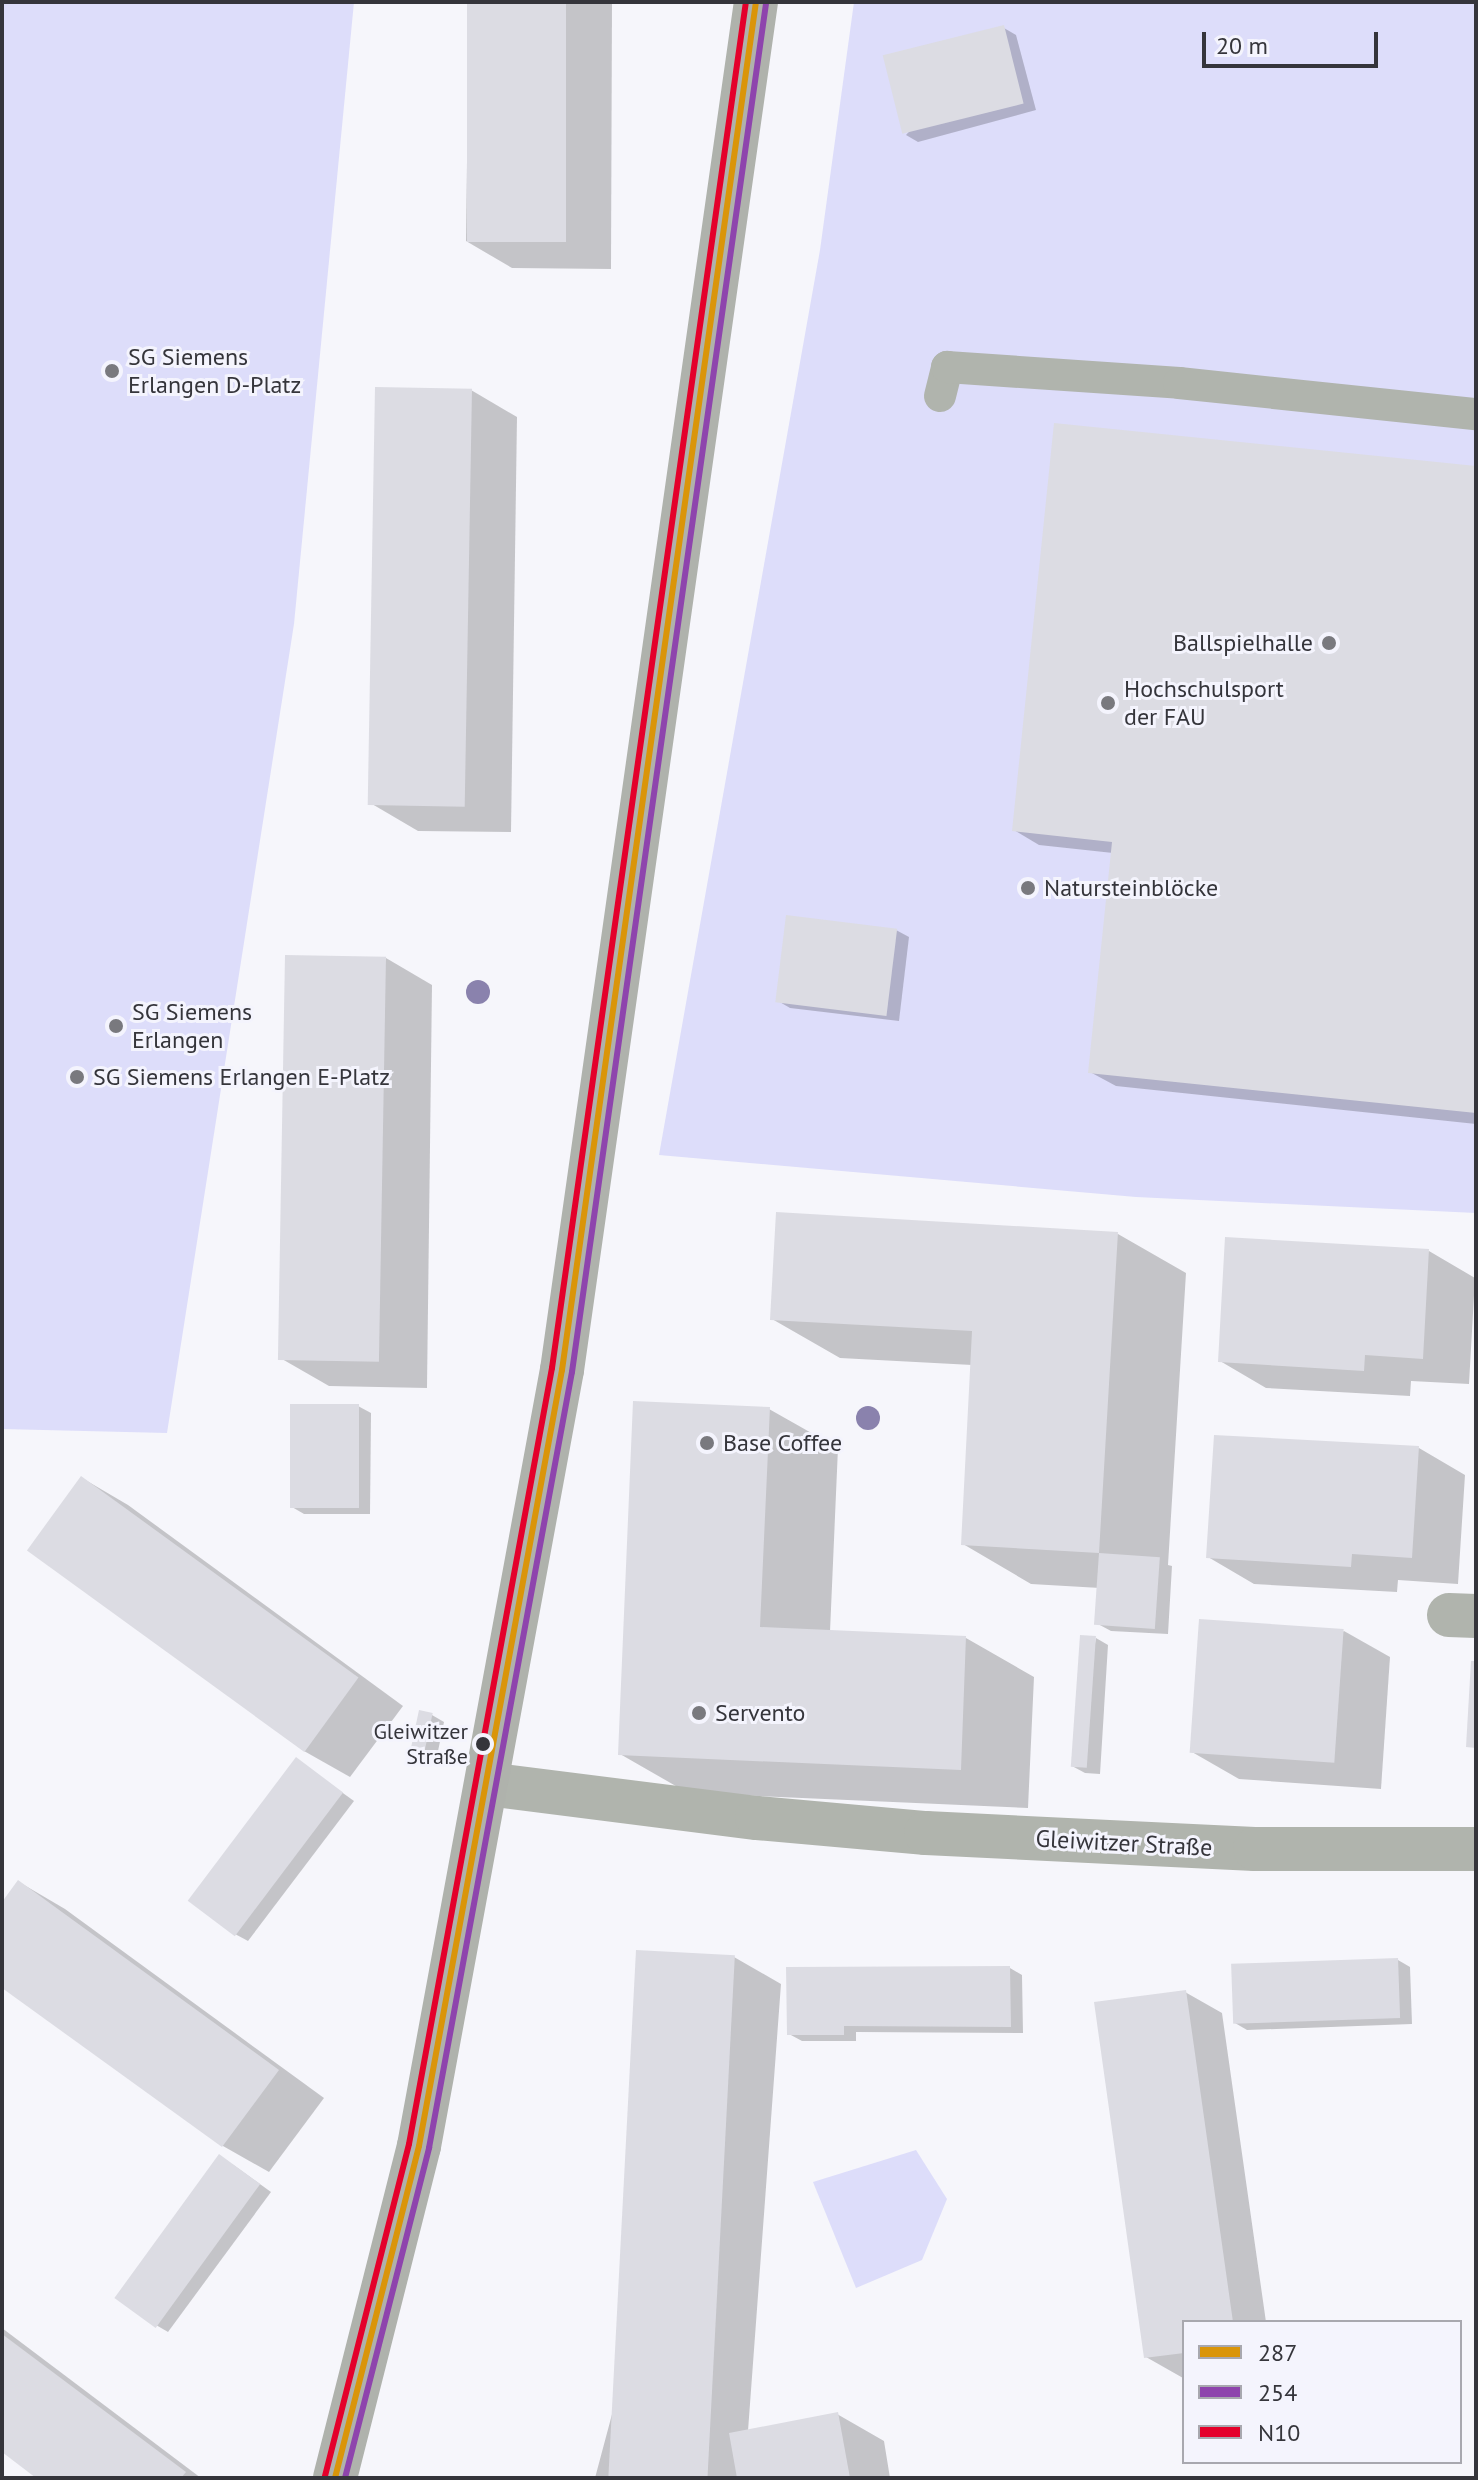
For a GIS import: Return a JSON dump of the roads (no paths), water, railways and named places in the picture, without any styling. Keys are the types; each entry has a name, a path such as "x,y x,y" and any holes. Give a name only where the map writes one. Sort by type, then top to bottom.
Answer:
{"street":[{"path":"335,2478 419,2146 487,1784 578,1265 756,2"},
{"name":"Gleiwitzer Straße","path":"487,1784 757,1818 926,1833 1255,1849 1476,1849"}],"lane":[{"path":"940,396 947,367 1164,382 1476,414"}],"place":[{"name":"SG Siemens Erlangen D-Platz","path":"112,371"},
{"name":"Ballspielhalle","path":"1329,643"},
{"name":"Hochschulsport der FAU","path":"1108,703"},
{"name":"Natursteinblöcke","path":"1028,888"},
{"name":"SG Siemens Erlangen","path":"116,1026"},
{"name":"SG Siemens Erlangen E-Platz","path":"77,1077"},
{"name":"Base Coffee","path":"707,1443"},
{"name":"Servento","path":"699,1713"},
{"name":"Gleiwitzer Straße","path":"483,1744"}]}
